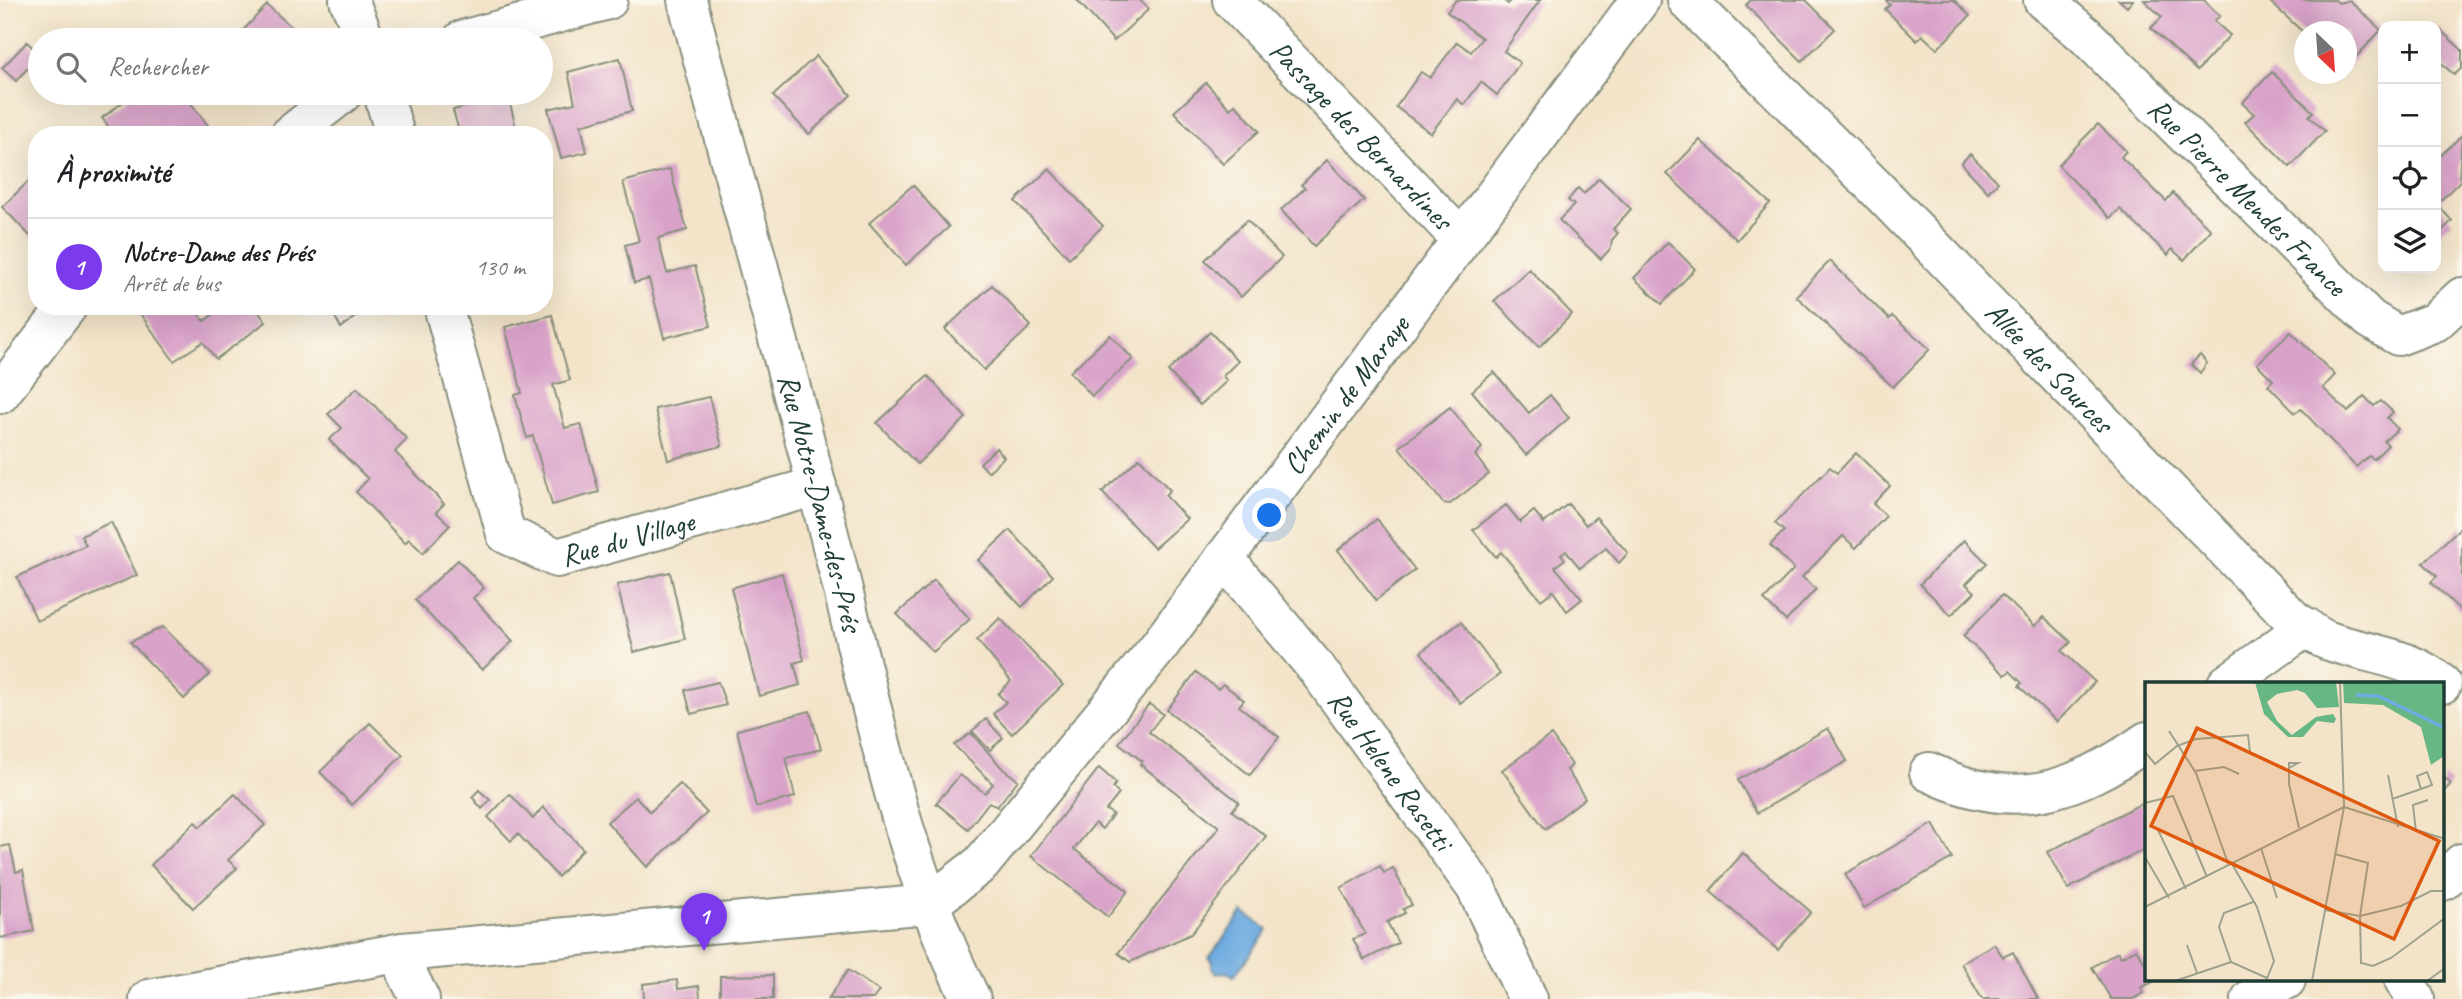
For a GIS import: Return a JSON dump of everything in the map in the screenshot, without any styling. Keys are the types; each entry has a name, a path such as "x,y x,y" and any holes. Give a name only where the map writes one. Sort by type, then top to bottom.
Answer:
{"street":[{"path":"349,0 360,28"},
{"path":"506,28 608,0"},
{"name":"Rue Notre-Dame-des-Prés","path":"687,0 817,486 899,810 929,904 971,999"},
{"name":"Passage des Bernardines","path":"1232,0 1461,239"},
{"name":"Chemin de Maraye","path":"929,904 981,864 1156,650 1639,0"},
{"name":"Allée des Sources","path":"1687,0 1885,197 2294,620 2325,639 2400,659 2426,670 2441,682"},
{"name":"Rue Pierre Mendes France","path":"2043,0 2085,35 2370,319 2398,335 2435,322 2462,297"},
{"path":"301,126 328,105"},
{"path":"386,105 392,126"},
{"path":"0,394 61,315"},
{"name":"Rue du Village","path":"445,315 506,534 557,558 817,486"},
{"name":"Rue Helene Rasetti","path":"1224,558 1317,670 1476,888 1528,999"},
{"path":"2230,682 2306,627"},
{"name":"Allée des Sources","path":"2444,685 2462,701"},
{"path":"1929,772 1960,786 2001,795 2040,794 2087,777 2145,742"},
{"path":"2444,880 2462,863"},
{"path":"149,999 235,991 403,952 929,904"},
{"path":"403,952 407,973 420,999"},
{"path":"2251,999 2282,982"},
{"path":"2405,982 2415,999"}],"water":[{"path":"1243,912 1268,930 1234,976 1227,972 1216,974 1212,968 1213,961 1209,958"}],"building":[{"path":"1077,0 1140,0 1149,9 1114,41"},
{"path":"1456,0 1503,0 1508,4 1510,0 1540,0 1504,51 1520,63 1497,95 1481,82 1464,105 1457,99 1431,133 1396,107 1421,72 1430,78 1457,42 1471,52 1482,38 1447,12"},
{"path":"1751,0 1806,0 1835,29 1802,61 1746,5"},
{"path":"1886,0 1954,0 1970,16 1937,49 1922,35 1917,41 1885,9 1890,5"},
{"path":"2119,0 2133,0 2127,7"},
{"path":"2144,0 2204,0 2220,16 2214,21 2230,35 2197,71 2151,28 2162,17"},
{"path":"2268,0 2335,0 2339,3 2349,0 2378,27 2378,33 2357,56 2357,21 2294,21 2294,24"},
{"path":"267,5 293,28 245,28"},
{"path":"2441,31 2462,50 2462,68 2454,75 2441,63"},
{"path":"28,43 28,68 16,81 2,68"},
{"path":"816,56 851,95 809,134 773,96"},
{"path":"620,58 632,111 581,125 587,152 561,158 548,109 575,103 568,72"},
{"path":"2272,72 2313,112 2309,116 2325,131 2290,167 2245,122 2254,114 2242,103"},
{"path":"1206,83 1230,109 1235,104 1259,131 1223,164 1174,112"},
{"path":"119,105 192,105 208,126 108,126 102,118"},
{"path":"473,105 510,105 516,126 457,126 453,110"},
{"path":"2098,124 2126,151 2121,157 2166,201 2173,193 2211,230 2184,260 2172,249 2168,255 2120,209 2110,218 2058,165"},
{"path":"2462,135 2459,176 2462,179 2441,200 2441,155"},
{"path":"1700,140 1770,203 1737,240 1667,174"},
{"path":"1970,154 1998,182 1988,192 1961,163"},
{"path":"1327,160 1364,200 1314,246 1281,210 1305,188 1301,185"},
{"path":"670,169 687,230 658,238 667,273 695,266 711,326 664,338 649,279 634,283 625,245 639,241 623,182"},
{"path":"1049,169 1103,226 1069,258 1015,201"},
{"path":"1599,178 1631,209 1613,229 1618,233 1612,240 1611,248 1601,259 1559,220 1574,205 1568,200 1578,188 1584,194"},
{"path":"28,182 28,234 2,207"},
{"path":"913,185 949,227 906,265 869,223"},
{"path":"2441,209 2452,221 2441,231"},
{"path":"1247,220 1282,257 1241,297 1205,260"},
{"path":"1668,242 1695,269 1662,304 1634,278"},
{"path":"1830,261 1889,319 1892,316 1930,349 1893,387 1796,296"},
{"path":"1529,269 1572,314 1539,347 1494,301"},
{"path":"992,285 1031,326 984,370 945,329"},
{"path":"141,315 200,315 204,321 212,315 261,315 266,322 216,359 203,342 174,361"},
{"path":"334,315 358,315 341,328"},
{"path":"552,315 570,380 553,385 565,428 581,424 599,492 552,505 533,436 527,438 515,395 522,393 505,327"},
{"path":"1210,332 1238,361 1223,376 1227,381 1200,405 1168,371"},
{"path":"2291,332 2335,375 2323,388 2348,412 2364,396 2374,406 2381,401 2393,412 2387,418 2398,429 2384,441 2388,445 2374,459 2369,456 2356,467 2301,409 2295,413 2268,385 2273,380 2257,364"},
{"path":"1110,335 1133,359 1092,396 1070,372"},
{"path":"2200,355 2207,363 2200,373 2191,364"},
{"path":"1494,372 1529,413 1550,395 1569,418 1526,455 1472,391"},
{"path":"928,376 966,418 917,464 877,423"},
{"path":"357,388 407,439 395,452 444,504 436,512 450,525 423,553 409,539 405,543 356,492 368,479 329,440 342,428 328,414"},
{"path":"709,397 722,446 668,460 655,409"},
{"path":"1450,407 1482,448 1475,455 1489,474 1450,504 1443,503 1399,447"},
{"path":"996,448 1004,457 988,472 980,463"},
{"path":"1856,453 1890,486 1873,504 1886,516 1856,548 1843,536 1802,577 1816,589 1786,621 1764,600 1794,569 1770,545 1784,531 1775,523 1830,467 1837,473"},
{"path":"1139,458 1170,490 1165,495 1187,519 1154,548 1102,492"},
{"path":"1568,504 1586,525 1596,517 1628,553 1619,563 1606,548 1580,568 1566,551 1561,554 1565,559 1555,567 1582,599 1567,611 1553,591 1541,600 1501,552 1496,557 1473,530 1506,505 1520,522 1534,511 1544,523"},
{"path":"1377,519 1415,570 1376,600 1338,550"},
{"path":"111,522 137,575 37,621 17,577 86,545 81,536"},
{"path":"2462,526 2462,612 2431,582 2437,576 2423,563"},
{"path":"1010,530 1053,576 1022,607 978,560"},
{"path":"1964,540 1987,563 1966,584 1975,592 1951,615 1920,584"},
{"path":"458,560 484,588 473,598 513,641 482,670 415,600"},
{"path":"670,572 685,639 634,652 617,585"},
{"path":"782,573 804,660 794,663 800,685 759,696 731,588"},
{"path":"934,580 970,619 933,652 897,614"},
{"path":"2002,595 2035,626 2044,617 2071,642 2062,651 2095,682 2057,722 2019,686 2022,683 2010,671 2005,675 1963,636"},
{"path":"1000,618 1063,685 1012,734 993,714 1006,702 998,694 1011,681 977,640"},
{"path":"1461,622 1500,674 1460,703 1421,652"},
{"path":"163,627 210,674 184,699 130,642"},
{"path":"1196,672 1218,689 1223,684 1244,700 1239,706 1279,737 1250,775 1167,710"},
{"path":"718,682 726,705 691,714 685,690"},
{"path":"1149,704 1163,714 1149,732 1239,802 1232,811 1266,836 1191,934 1130,962 1118,953 1219,827 1140,764 1142,761 1119,743"},
{"path":"810,711 821,749 786,758 795,797 756,807 737,730"},
{"path":"986,719 1003,738 990,750 972,731"},
{"path":"370,723 403,755 352,805 320,772"},
{"path":"1828,728 1847,761 1757,813 1738,780"},
{"path":"971,733 1003,769 1018,780 997,807 989,802 968,829 936,803 960,775 985,793 993,784 954,745"},
{"path":"1551,735 1572,765 1567,770 1585,798 1545,829 1502,770"},
{"path":"1099,768 1116,783 1113,788 1119,794 1106,810 1113,814 1102,829 1095,823 1074,849 1128,891 1108,917 1031,856"},
{"path":"2444,777 2451,784 2444,791"},
{"path":"680,784 707,813 647,867 607,822 636,797 650,812"},
{"path":"479,790 490,800 482,809 472,797"},
{"path":"235,794 265,825 228,860 237,868 193,908 151,865 195,822 200,827"},
{"path":"510,794 533,819 543,807 583,849 558,877 518,834 511,841 488,817"},
{"path":"2140,804 2145,813 2145,849 2068,889 2048,852"},
{"path":"1933,824 1952,858 1864,908 1845,874"},
{"path":"10,845 16,872 23,870 34,931 0,938 0,847"},
{"path":"1743,853 1811,912 1778,950 1710,891"},
{"path":"1380,866 1384,873 1393,868 1412,905 1403,909 1405,913 1387,922 1398,943 1364,960 1353,939 1365,934 1341,888"},
{"path":"1994,944 2003,957 2013,952 2038,999 1982,999 1961,963"},
{"path":"2136,949 2145,963 2145,982 2152,982 2141,988 2144,993 2133,999 2111,999 2092,967 2118,952 2121,957"},
{"path":"848,970 879,991 873,999 828,999"},
{"path":"773,975 773,999 720,999 720,976"},
{"path":"677,980 678,989 699,986 700,999 644,999 643,984"}],"place":[{"name":"Notre-Dame des Prés","path":"704,951"}]}
